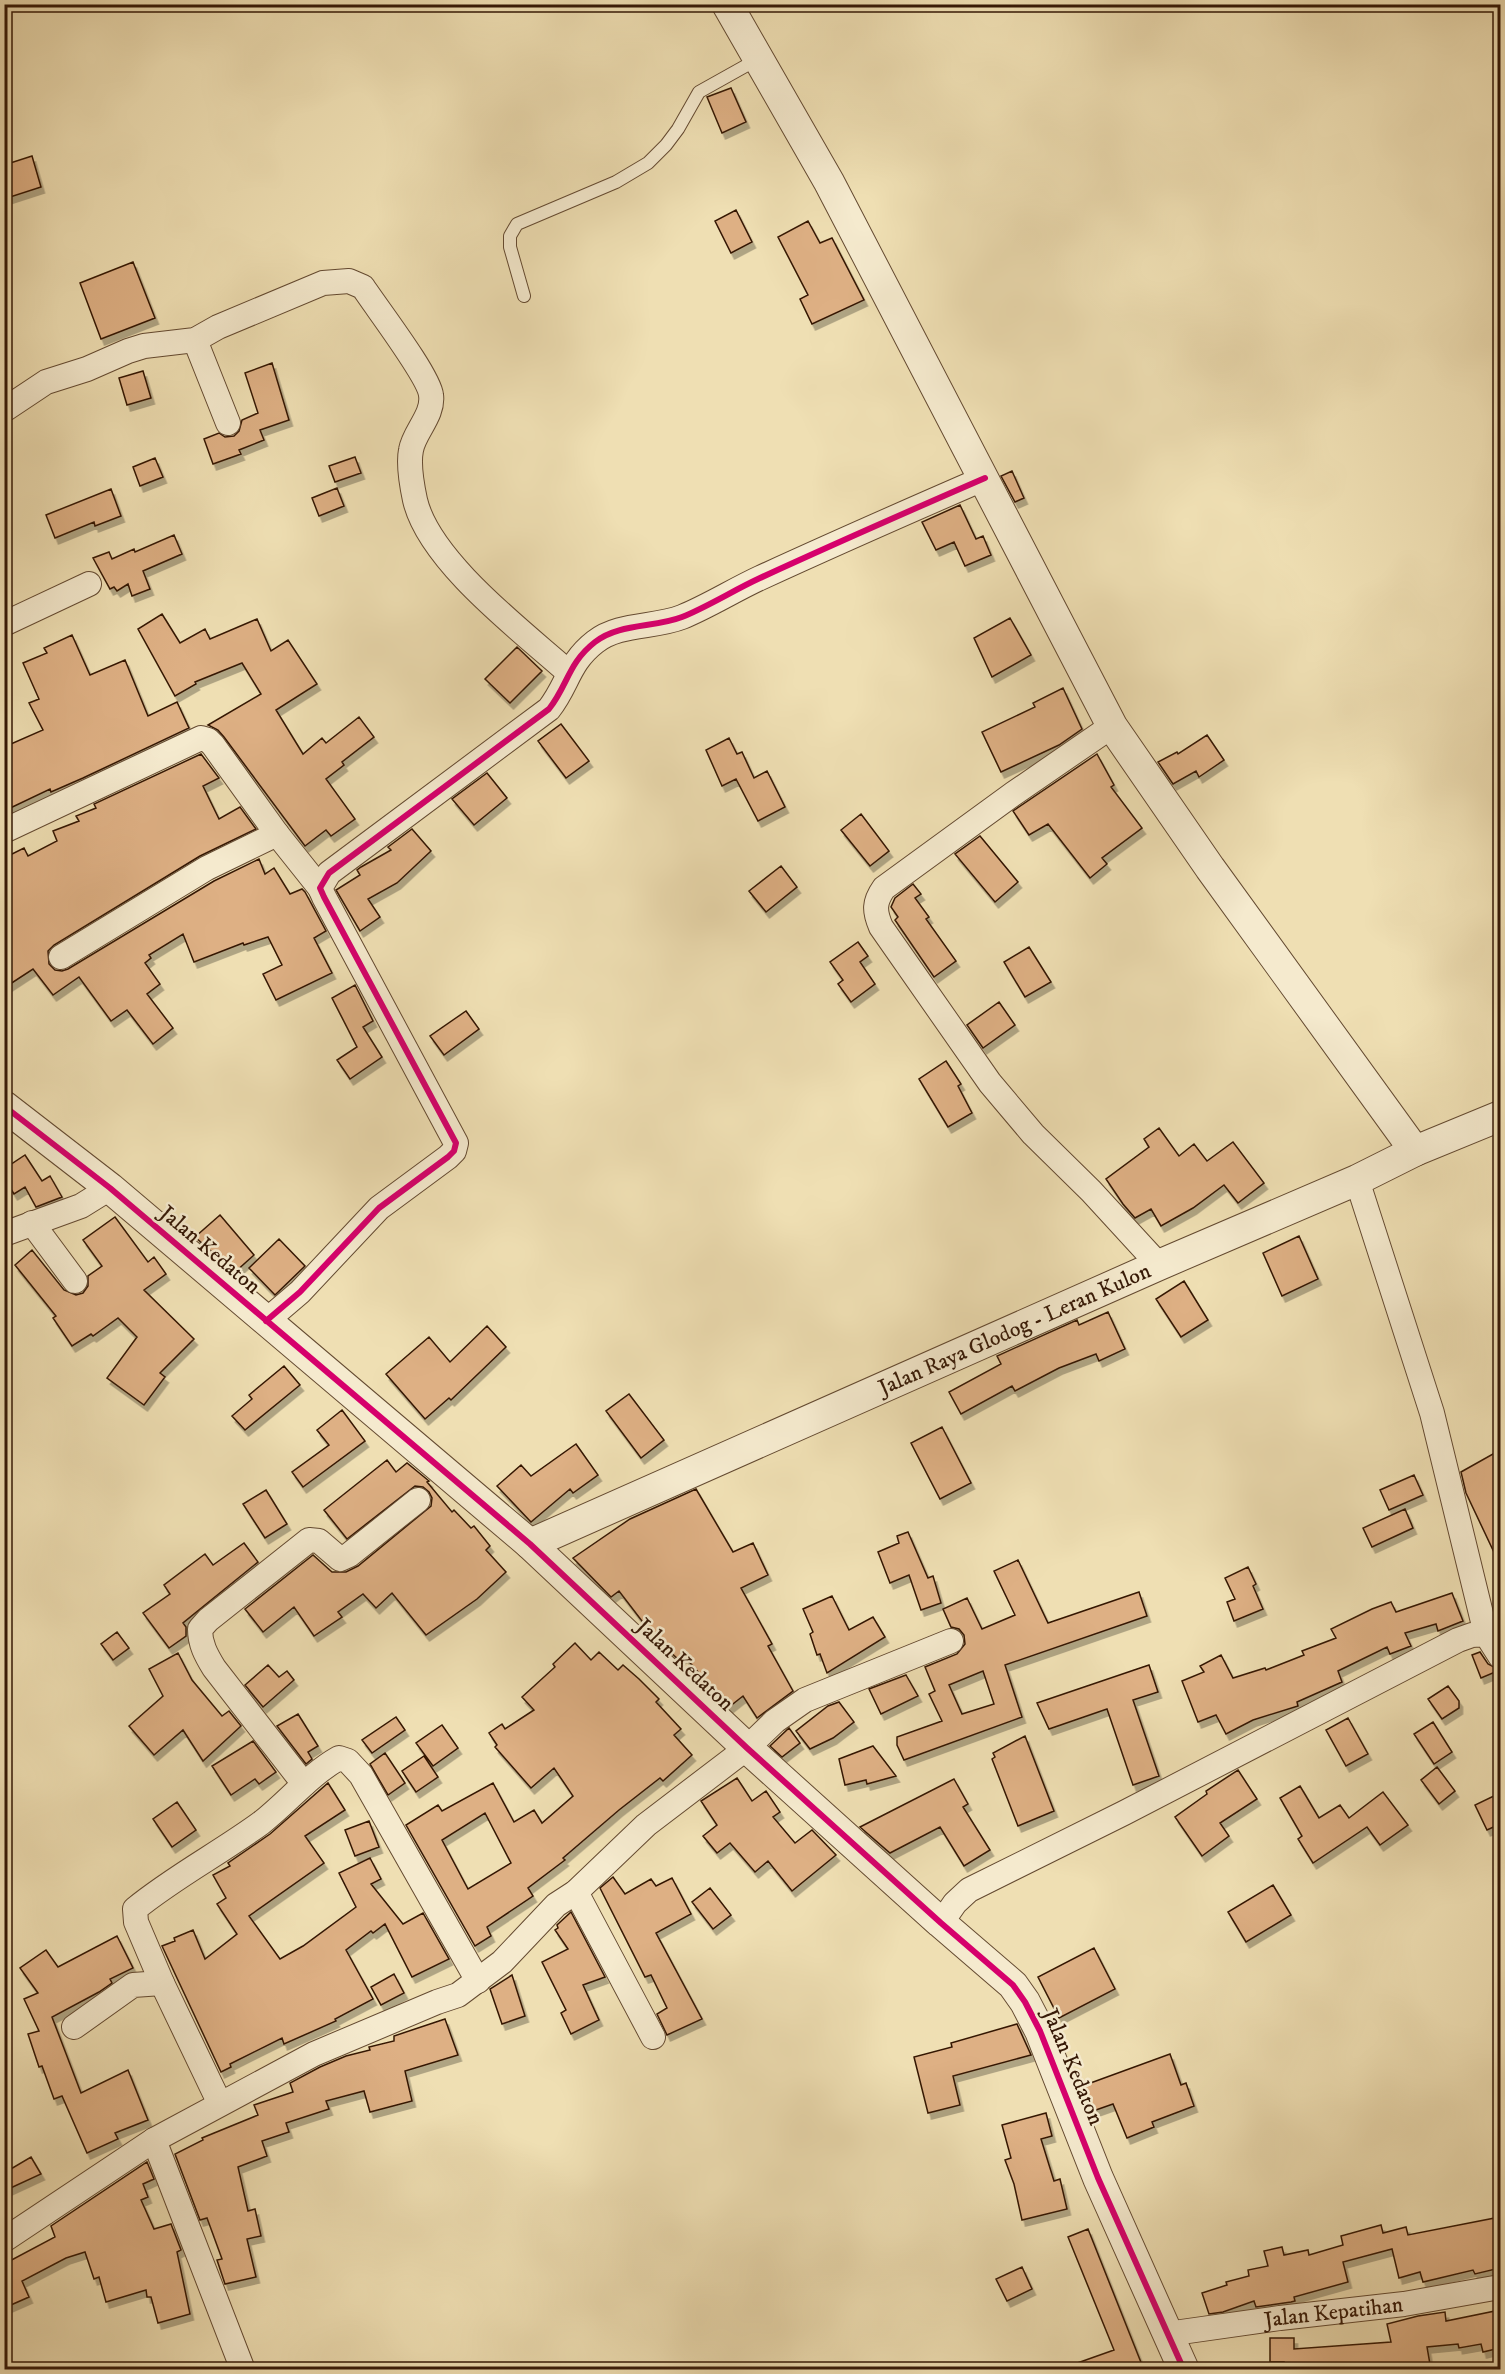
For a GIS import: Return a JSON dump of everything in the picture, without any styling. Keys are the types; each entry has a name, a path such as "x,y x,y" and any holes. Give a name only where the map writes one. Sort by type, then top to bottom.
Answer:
{"street":[{"path":"727,4 830,182 1112,726 1210,868 1415,1151"},
{"path":"4,410 39,385 144,346 195,340 218,327 323,283 349,281 363,287 422,375 431,395 427,416 411,449 410,468 415,502 435,545 490,602 568,672"},
{"path":"195,340 228,423"},
{"path":"320,888 329,873 549,709 559,697 568,672 580,656 609,633 682,618 726,594 985,478"},
{"path":"4,624 89,584"},
{"path":"1112,726 1013,794 884,888 876,900 876,914 881,927 990,1083 1033,1134 1091,1191 1159,1265"},
{"path":"4,831 201,738 213,745 277,834 320,888 456,1143 454,1151 448,1157 379,1208 300,1292 266,1321"},
{"path":"61,957 207,867 277,834"},
{"name":"Jalan Kedaton","path":"4,1106 110,1188 530,1544 747,1748 1013,1985 1040,2031 1098,2178 1184,2370"},
{"name":"Jalan Raya Glodog - Leran Kulon","path":"530,1544 1159,1265 1357,1180 1415,1151 1500,1116"},
{"path":"1357,1180 1432,1413 1486,1634 1500,1656"},
{"path":"4,1234 81,1206 110,1188"},
{"path":"32,1223 75,1281"},
{"path":"304,1784 214,1668 205,1654 200,1639 200,1629 208,1620 309,1540 319,1541 340,1559 349,1555 418,1500"},
{"path":"941,1923 955,1903 969,1890 1458,1640 1472,1635 1486,1634"},
{"path":"4,2240 154,2140 220,2104 314,2054 458,1995 502,1962 556,1905 576,1892 646,1825 747,1748 775,1721 805,1700 951,1641"},
{"path":"220,2104 162,1983 136,1922 135,1909 159,1890 231,1845 272,1815 323,1767 339,1758 348,1761 361,1775 478,1981"},
{"path":"576,1892 653,2037"},
{"path":"74,2027 133,1985 162,1983"},
{"path":"154,2140 243,2370"},
{"name":"Jalan Kepatihan","path":"1167,2334 1404,2304 1500,2287"}],"lane":[{"path":"524,296 510,247 510,236 517,224 615,182 648,163 678,129 699,92 759,59"}],"building":[{"path":"731,88 746,122 722,133 707,97"},
{"path":"32,156 41,187 4,199 4,165"},
{"path":"736,210 752,242 731,253 715,221"},
{"path":"808,221 820,243 832,238 864,300 812,324 800,299 808,295 778,237"},
{"path":"133,262 155,318 101,339 80,283"},
{"path":"272,363 289,420 260,430 264,440 239,450 241,454 213,464 204,439 219,433 225,437 234,436 239,431 242,420 258,413 245,373"},
{"path":"143,371 151,398 127,405 119,378"},
{"path":"355,457 361,473 335,482 329,466"},
{"path":"155,458 163,477 140,486 133,467"},
{"path":"1012,471 1024,498 1015,502 1001,476"},
{"path":"337,488 344,506 319,516 312,498"},
{"path":"111,489 121,516 95,526 94,522 55,538 46,515"},
{"path":"960,505 976,539 983,536 991,555 965,566 954,542 936,550 922,522"},
{"path":"174,535 182,554 143,571 150,589 132,596 128,584 117,591 114,587 110,589 93,558 109,552 112,559"},
{"path":"162,614 180,643 205,629 210,639 257,619 271,651 288,640 317,684 276,710 303,754 322,738 326,743 359,717 374,737 342,762 344,765 326,779 355,819 331,836 326,830 305,846 224,737 218,730 208,725 261,694 242,663 195,682 196,684 175,696 138,629"},
{"path":"1010,618 1031,655 992,677 974,638"},
{"path":"72,635 90,675 125,660 148,716 177,702 189,728 83,778 51,792 50,789 4,811 4,747 43,730 29,703 39,699 23,663 47,653 44,648"},
{"path":"517,647 542,671 510,703 485,679"},
{"path":"1063,688 1082,729 1059,745 1001,772 982,732 1035,707 1033,703"},
{"path":"561,724 589,761 566,778 538,741"},
{"path":"1207,735 1224,760 1199,777 1196,771 1173,784 1158,762 1177,752 1178,754"},
{"path":"729,738 737,754 742,752 754,778 767,771 785,807 758,821 736,779 722,786 706,750"},
{"path":"201,754 219,778 203,786 219,819 240,807 256,829 200,856 54,945 48,951 49,964 55,970 68,969 214,881 259,859 265,874 274,868 290,894 302,889 305,892 326,931 314,938 332,973 276,1000 263,974 282,965 268,937 244,945 243,943 194,962 183,934 149,955 151,958 145,963 160,984 147,994 173,1028 153,1044 127,1010 111,1021 79,977 53,995 33,969 4,988 4,858 24,848 28,856 57,841 53,831 79,821 76,816 96,808 94,804"},
{"path":"1097,754 1114,785 1111,787 1142,828 1102,858 1107,864 1090,878 1048,824 1029,835 1013,811"},
{"path":"487,773 507,798 474,825 452,799"},
{"path":"861,814 889,851 870,866 841,830"},
{"path":"412,829 431,851 397,883 368,899 380,917 360,931 336,890 360,875 357,870 391,850 388,847"},
{"path":"980,836 1018,882 995,902 955,854"},
{"path":"781,866 797,887 766,912 749,891"},
{"path":"913,884 921,894 915,898 929,917 926,919 956,961 934,977 895,920 898,917 891,907 895,898"},
{"path":"858,942 868,956 860,962 875,984 851,1002 838,984 843,980 830,962"},
{"path":"1029,947 1051,982 1025,997 1004,962"},
{"path":"355,985 373,1021 363,1027 382,1057 350,1079 337,1060 357,1047 332,998"},
{"path":"999,1002 1015,1025 983,1048 967,1025"},
{"path":"466,1011 479,1029 444,1055 430,1036"},
{"path":"946,1061 961,1084 958,1086 972,1113 948,1127 919,1079"},
{"path":"1159,1128 1179,1156 1194,1144 1207,1161 1233,1142 1264,1183 1238,1203 1224,1185 1193,1208 1161,1226 1151,1209 1135,1218 1106,1179 1149,1147 1144,1139"},
{"path":"25,1155 42,1181 50,1176 62,1197 36,1207 25,1187 14,1194 4,1178 4,1169"},
{"path":"220,1215 254,1255 235,1272 195,1237"},
{"path":"115,1217 148,1262 154,1257 166,1274 144,1290 194,1339 160,1373 165,1377 144,1405 107,1378 137,1337 118,1318 93,1336 91,1334 72,1346 53,1318 56,1316 15,1265 32,1250 64,1290 76,1295 83,1293 88,1286 88,1276 102,1266 83,1240"},
{"path":"1299,1236 1318,1279 1282,1296 1263,1253"},
{"path":"279,1239 305,1266 275,1295 249,1268"},
{"path":"1184,1281 1208,1320 1181,1337 1156,1299"},
{"path":"1108,1312 1125,1349 1099,1361 1096,1354 1059,1368 1015,1391 1012,1386 961,1414 949,1392 1001,1364 997,1356 1077,1320 1079,1325"},
{"path":"487,1326 506,1347 451,1400 449,1398 425,1419 386,1374 429,1337 450,1362"},
{"path":"284,1366 300,1385 245,1430 232,1416 252,1399 249,1395"},
{"path":"629,1394 664,1440 641,1458 606,1411"},
{"path":"342,1410 365,1441 303,1487 292,1472 329,1445 317,1430"},
{"path":"942,1427 971,1483 940,1499 911,1443"},
{"path":"576,1444 598,1475 573,1493 570,1489 531,1522 497,1486 521,1465 531,1476"},
{"path":"1500,1450 1500,1565 1466,1493 1461,1472"},
{"path":"387,1460 396,1472 407,1463 429,1481 427,1482 452,1512 454,1510 471,1528 474,1526 490,1546 486,1550 506,1572 477,1599 426,1635 392,1593 376,1608 363,1594 338,1612 342,1617 314,1636 294,1607 263,1632 245,1609 313,1555 332,1572 346,1572 358,1566 431,1506 432,1498 429,1492 423,1487 415,1486 347,1539 324,1510"},
{"path":"1414,1475 1423,1495 1389,1510 1380,1490"},
{"path":"696,1489 733,1552 753,1543 768,1575 741,1588 772,1644 768,1646 793,1691 757,1718 743,1696 729,1707 704,1684 707,1682 684,1656 679,1660 655,1638 619,1591 611,1597 573,1558 630,1519"},
{"path":"266,1490 287,1524 265,1538 243,1504"},
{"path":"1405,1509 1413,1528 1372,1547 1363,1528"},
{"path":"908,1532 928,1578 933,1576 941,1603 921,1610 909,1575 890,1583 878,1552 899,1543 897,1536"},
{"path":"244,1543 258,1562 183,1623 186,1627 186,1636 169,1648 143,1613 170,1594 164,1585 205,1554 213,1565"},
{"path":"1018,1560 1048,1623 1139,1592 1147,1616 1005,1665 1022,1717 904,1760 897,1745 897,1737 942,1721 929,1694 935,1691 925,1667 957,1654 965,1644 964,1635 959,1629 951,1627 943,1609 967,1598 982,1629 1015,1615 994,1571","holes":["983,1671 994,1704 962,1714 949,1685"]},
{"path":"1248,1567 1256,1584 1253,1586 1263,1609 1234,1621 1227,1602 1235,1599 1225,1578"},
{"path":"1452,1593 1463,1621 1438,1631 1436,1624 1405,1633 1411,1646 1390,1654 1387,1647 1338,1671 1342,1682 1297,1702 1298,1706 1253,1720 1226,1734 1216,1715 1198,1722 1182,1681 1204,1672 1200,1666 1221,1655 1233,1678 1265,1668 1266,1670 1304,1655 1302,1651 1336,1638 1331,1629 1372,1609 1391,1602 1396,1612"},
{"path":"832,1596 849,1630 873,1617 885,1637 827,1673 820,1654 817,1655 810,1634 813,1632 803,1609"},
{"path":"117,1632 129,1648 113,1660 101,1644"},
{"path":"575,1643 591,1660 599,1652 618,1670 623,1665 659,1699 656,1702 681,1729 674,1735 692,1755 663,1781 660,1778 619,1810 563,1858 565,1860 528,1888 533,1896 487,1927 491,1936 475,1946 406,1825 438,1805 442,1811 493,1783 514,1822 534,1810 542,1823 573,1796 554,1768 531,1788 495,1747 497,1745 489,1733 502,1724 505,1729 534,1710 522,1697 555,1667 553,1664","holes":["485,1813 511,1863 468,1889 442,1840"]},
{"path":"1480,1652 1488,1664 1500,1670 1481,1678 1472,1655"},
{"path":"178,1653 192,1680 222,1716 229,1711 241,1726 203,1761 183,1730 154,1755 129,1726 163,1696 149,1669"},
{"path":"268,1665 279,1677 287,1671 294,1680 263,1707 245,1685"},
{"path":"1149,1665 1158,1692 1133,1700 1159,1776 1133,1785 1107,1709 1049,1729 1037,1703"},
{"path":"906,1675 918,1696 881,1714 869,1689"},
{"path":"1448,1686 1459,1701 1459,1708 1442,1719 1428,1699"},
{"path":"839,1702 854,1722 833,1738 810,1749 796,1731 828,1706"},
{"path":"298,1714 318,1746 308,1752 312,1759 306,1764 277,1726"},
{"path":"396,1717 405,1730 372,1753 362,1740"},
{"path":"1348,1718 1368,1754 1346,1766 1326,1730"},
{"path":"1433,1722 1452,1752 1434,1764 1414,1734"},
{"path":"442,1725 458,1748 433,1766 416,1743"},
{"path":"789,1728 800,1743 782,1757 770,1746"},
{"path":"1025,1736 1054,1811 1018,1826 992,1759 995,1757 993,1753"},
{"path":"253,1741 276,1772 259,1784 255,1779 231,1795 212,1766"},
{"path":"873,1746 896,1776 867,1784 866,1780 845,1785 839,1759"},
{"path":"385,1753 405,1783 388,1795 370,1764"},
{"path":"424,1756 438,1777 416,1792 402,1771"},
{"path":"1437,1767 1455,1791 1439,1804 1421,1780"},
{"path":"1238,1770 1257,1799 1220,1823 1229,1836 1202,1856 1175,1817 1207,1794 1206,1791"},
{"path":"737,1778 752,1801 766,1791 780,1812 773,1817 795,1843 812,1830 836,1855 792,1891 768,1861 755,1872 730,1843 717,1853 703,1836 717,1825 701,1801"},
{"path":"954,1779 968,1804 963,1807 990,1850 964,1866 940,1827 890,1853 860,1827"},
{"path":"328,1783 345,1810 305,1836 324,1863 249,1916 280,1959 303,1946 356,1907 339,1873 370,1858 381,1879 371,1884 403,1924 423,1913 449,1959 412,1977 385,1924 373,1933 371,1931 346,1950 373,1999 335,2019 336,2021 284,2044 282,2038 230,2064 231,2067 221,2072 162,1946 193,1930 205,1959 237,1934 217,1904 226,1898 213,1875 230,1866 228,1863 270,1834"},
{"path":"1300,1786 1319,1818 1340,1805 1349,1818 1383,1792 1408,1825 1380,1845 1367,1827 1313,1863 1298,1839 1302,1836 1280,1798"},
{"path":"1500,1793 1500,1824 1487,1830 1475,1805"},
{"path":"177,1802 196,1830 172,1847 153,1819"},
{"path":"369,1821 379,1847 355,1856 345,1830"},
{"path":"613,1877 625,1894 651,1879 656,1886 672,1878 691,1914 656,1933 702,2019 667,2035 657,2014 667,2008 651,1975 645,1977 600,1888"},
{"path":"1273,1885 1291,1915 1246,1942 1228,1912"},
{"path":"710,1888 731,1915 713,1929 692,1902"},
{"path":"571,1912 605,1977 583,1985 599,2020 571,2034 561,2013 566,2010 542,1962 568,1949 555,1930 558,1928 557,1925"},
{"path":"117,1936 133,1968 110,1979 112,1983 99,1992 52,2017 81,2093 128,2070 148,2120 115,2133 118,2139 87,2153 62,2096 54,2099 42,2066 39,2067 28,2034 39,2031 24,1999 38,1993 20,1968 46,1950 58,1967"},
{"path":"1094,1948 1115,1989 1059,2018 1038,1977"},
{"path":"394,1974 404,1993 381,2005 371,1987"},
{"path":"512,1975 525,2016 502,2024 490,1989"},
{"path":"445,2019 458,2055 405,2071 412,2101 370,2112 364,2091 326,2101 329,2109 286,2123 289,2132 262,2141 267,2156 238,2167 248,2211 255,2209 261,2236 247,2239 256,2277 225,2284 217,2260 222,2259 207,2218 200,2220 175,2154 203,2140 202,2138 258,2115 254,2105 293,2092 290,2083 320,2067 346,2056 370,2050 369,2047 394,2041 394,2036"},
{"path":"1017,2024 1031,2055 953,2076 960,2105 928,2113 914,2057 952,2047 951,2043"},
{"path":"1170,2054 1181,2085 1186,2083 1194,2106 1152,2122 1154,2127 1127,2138 1113,2104 1093,2111 1085,2085"},
{"path":"1046,2113 1052,2136 1041,2139 1054,2181 1060,2179 1067,2209 1022,2220 1014,2184 1005,2160 1011,2158 1002,2125"},
{"path":"31,2157 41,2174 4,2191 4,2173"},
{"path":"147,2162 154,2179 143,2184 148,2197 141,2200 154,2229 171,2224 181,2250 177,2252 190,2314 158,2323 151,2297 147,2297 146,2290 106,2302 99,2277 94,2279 85,2252 66,2258 22,2281 29,2297 4,2308 4,2264 55,2237 51,2226"},
{"path":"1500,2217 1500,2268 1475,2274 1473,2270 1423,2282 1420,2272 1399,2278 1392,2249 1343,2262 1348,2282 1294,2297 1295,2301 1291,2302 1256,2307 1254,2301 1223,2312 1209,2314 1202,2293 1227,2285 1226,2282 1249,2276 1248,2270 1268,2266 1264,2251 1282,2247 1284,2255 1308,2250 1309,2255 1343,2245 1341,2236 1381,2225 1383,2233 1406,2227 1408,2235"},
{"path":"1088,2229 1144,2370 1067,2370 1066,2367 1114,2350 1068,2237"},
{"path":"1022,2267 1032,2289 1007,2301 996,2279"},
{"path":"1500,2310 1500,2348 1483,2352 1481,2344 1459,2348 1458,2344 1427,2347 1431,2370 1284,2370 1284,2362 1270,2362 1270,2338 1294,2338 1294,2349 1391,2342 1387,2324 1445,2312 1446,2321"}],"cycle path":[{"path":"266,1321 300,1292 379,1208 448,1157 454,1151 456,1143 324,897 320,888 329,873 549,709 579,658 604,636 682,617 760,578 985,478"},
{"path":"4,1106 110,1188 530,1544 747,1748 1013,1985 1040,2031 1098,2178 1184,2370"}]}
